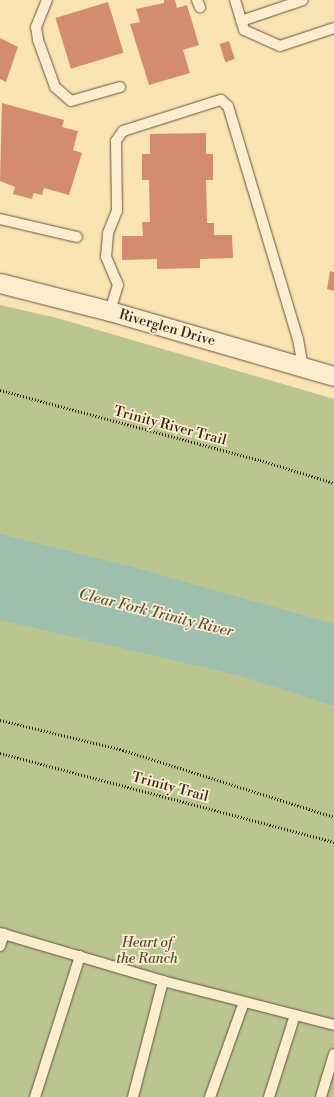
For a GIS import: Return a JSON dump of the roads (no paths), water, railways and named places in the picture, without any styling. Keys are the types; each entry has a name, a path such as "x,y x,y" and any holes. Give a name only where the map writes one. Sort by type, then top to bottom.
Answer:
{"street":[{"name":"Riverglen Drive","path":"0,283 110,311 334,376"}],"lane":[{"path":"47,0 36,27 38,40 55,87 71,101 120,87"},
{"path":"235,0 244,30 280,46 334,28"},
{"path":"241,21 303,0"},
{"path":"110,311 118,285 106,257 108,233 117,211 116,141 123,131 221,100 228,106 298,338 303,368"},
{"path":"0,219 77,237"},
{"path":"0,946 2,934 163,981 334,1025"},
{"path":"35,1097 80,956"},
{"path":"132,1097 163,981"},
{"path":"210,1097 244,1002"},
{"path":"269,1097 295,1015"},
{"path":"321,1097 334,1054"}],"water":[{"name":"Clear Fork Trinity River","path":"0,534 129,566 334,624 334,706 237,675 0,620"}],"park label":[{"name":"Heart of the Ranch","path":"147,952"}]}
